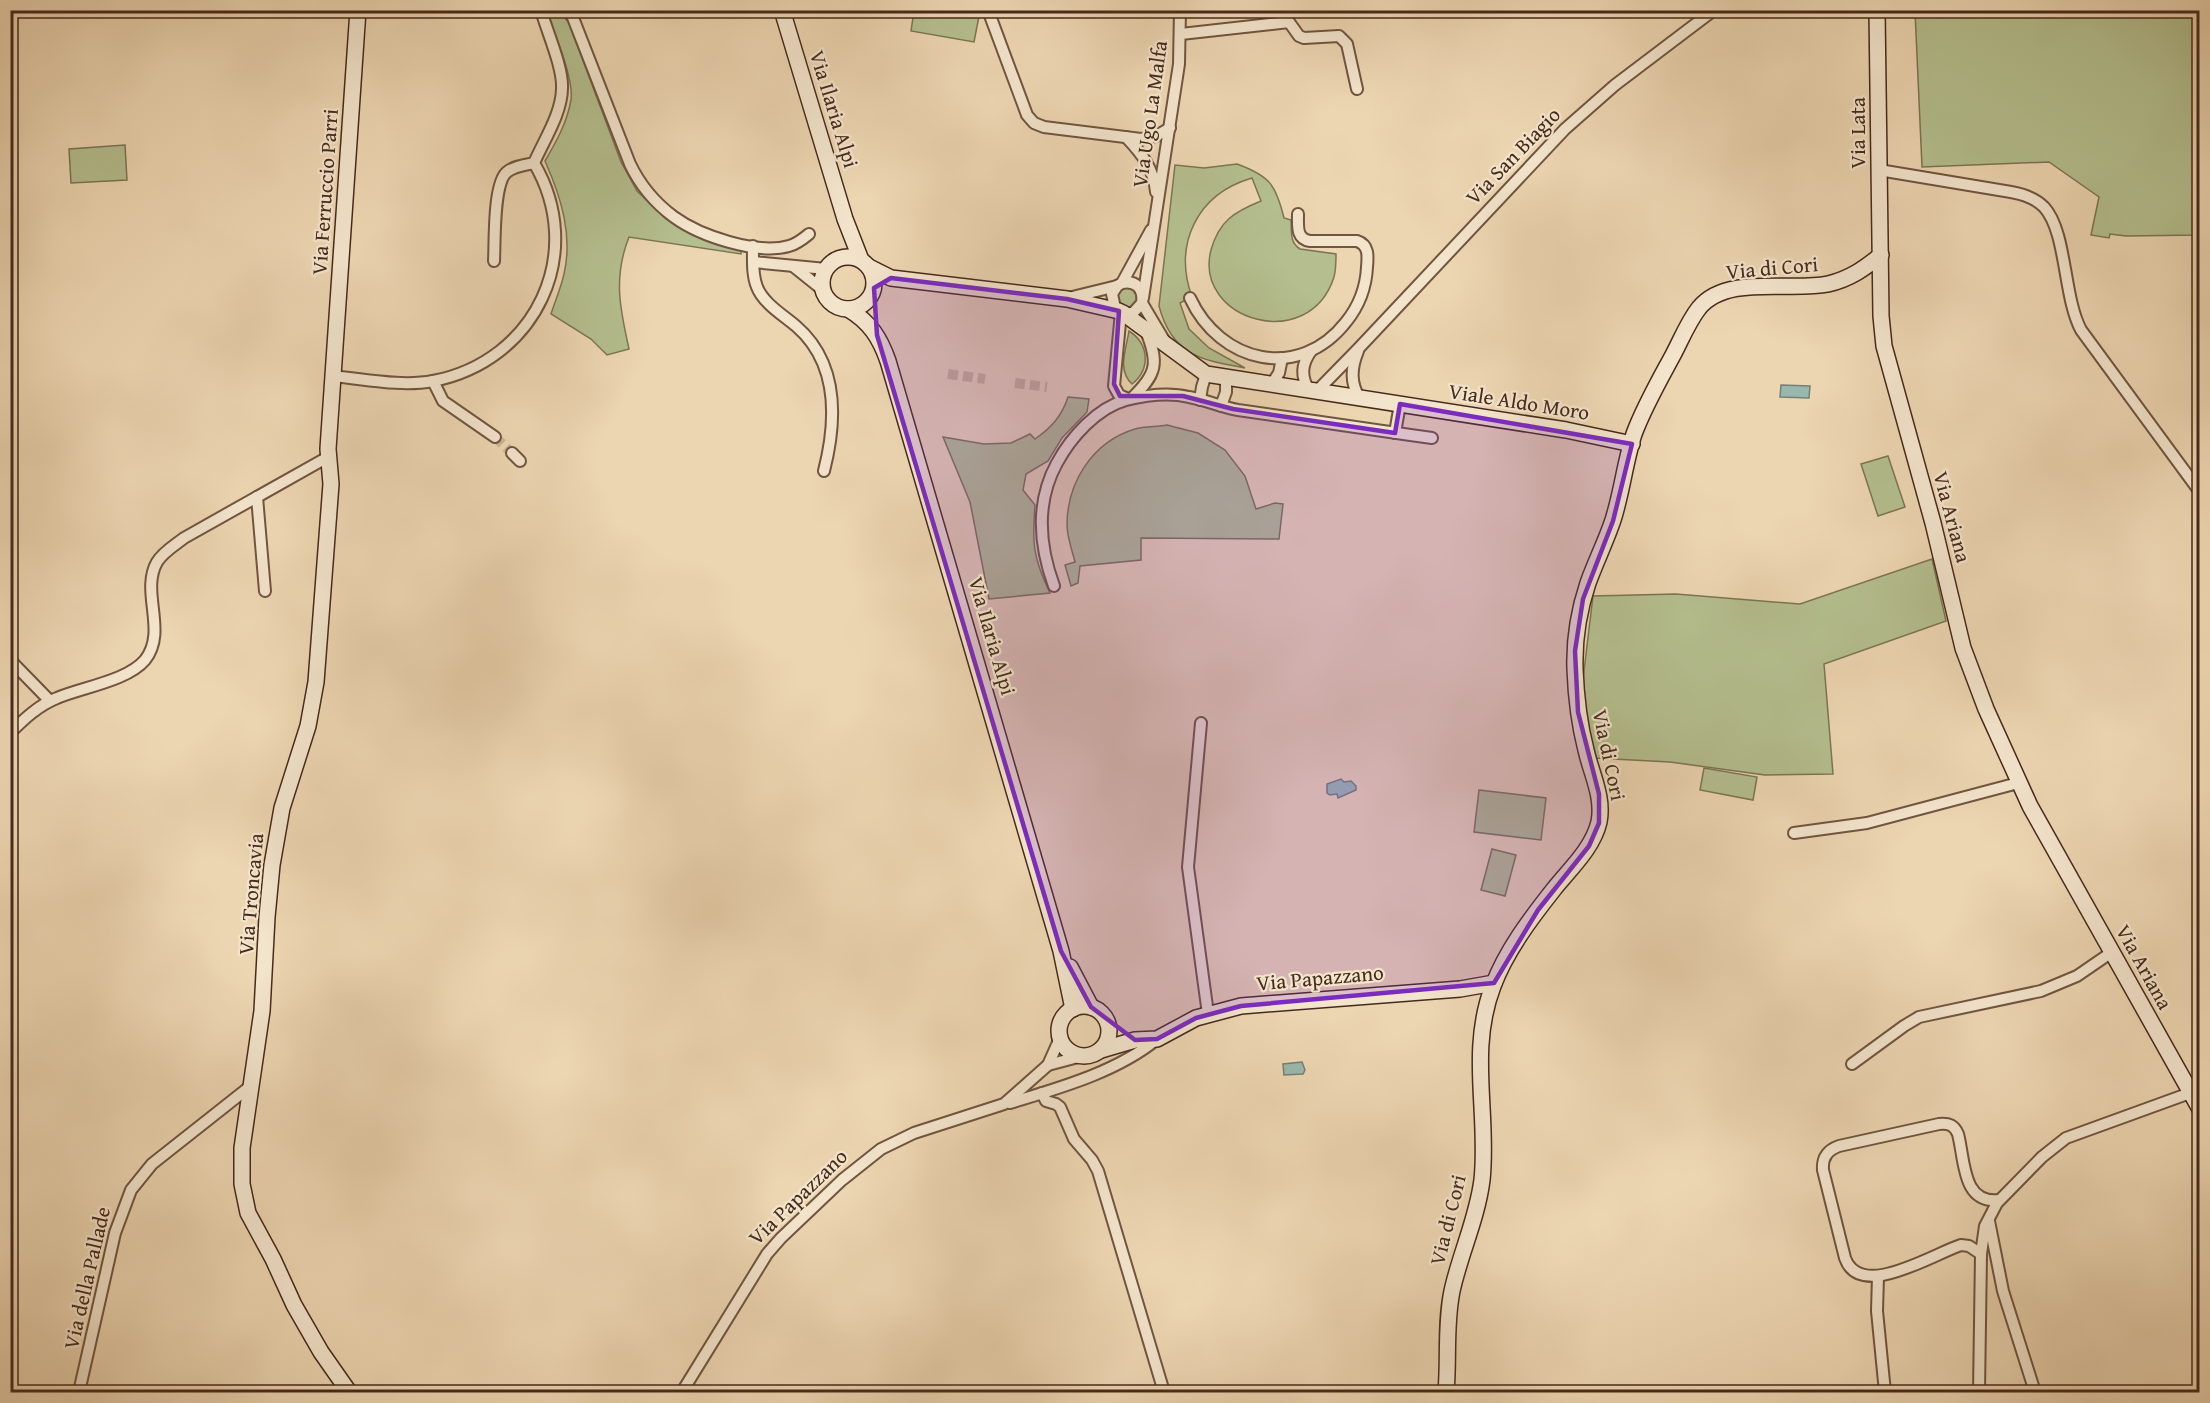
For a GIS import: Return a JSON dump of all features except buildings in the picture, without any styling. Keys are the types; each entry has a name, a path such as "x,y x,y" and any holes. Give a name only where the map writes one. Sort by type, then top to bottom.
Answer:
{"street":[{"name":"Via Ferruccio Parri","path":"332,376 358,10"},
{"path":"494,261 498,196 502,179 511,170 534,163 556,114 562,90 559,68 541,10"},
{"path":"570,10 630,164 647,191 667,212 686,225 722,240 753,246 786,247 809,234"},
{"name":"Via Ilaria Alpi","path":"782,10 846,219 865,264"},
{"path":"988,10 1029,118 1036,125 1146,138 1170,128"},
{"name":"Via Ugo La Malfa","path":"1143,300 1179,64 1180,10"},
{"name":"Via San Biagio","path":"1312,391 1359,348 1572,122 1714,10"},
{"name":"Via Lata","path":"1877,10 1881,255"},
{"path":"1181,34 1288,16 1299,36 1304,38 1337,35 1344,39 1348,46 1357,89"},
{"path":"1126,137 1151,169 1157,207"},
{"path":"332,376 406,382 433,381 465,371 498,352 524,326 543,297 553,269 556,248 555,227 548,192 534,163"},
{"path":"1879,170 2018,193 2035,200 2045,208 2056,232 2072,307 2078,324 2199,492"},
{"path":"1190,298 1203,321 1226,343 1251,355 1282,358 1311,351 1333,337 1355,309 1365,284 1368,253 1365,244 1357,241 1310,242 1303,240 1298,233 1298,214"},
{"name":"Via Ilaria Alpi","path":"829,266 842,246 846,219"},
{"name":"Via Ugo La Malfa","path":"1119,284 1155,222"},
{"path":"753,246 755,280 761,295 807,336 828,374 833,414 824,471"},
{"name":"Via di Cori","path":"1446,1392 1450,1301 1477,1208 1482,1179 1479,1059 1484,1021 1494,983 1506,959 1535,915 1591,841 1599,823 1599,794 1579,719 1575,651 1583,599 1612,521 1632,444 1643,412 1688,325 1708,299 1726,291 1742,288 1808,286 1835,282 1856,274 1881,255"},
{"name":"Via Ariana","path":"1881,255 1881,323 1887,362 1933,523 1963,648 1981,698 2018,783 2199,1109"},
{"path":"753,262 793,266 829,266 847,257 891,278 1066,298 1121,312 1133,313 1143,300"},
{"path":"865,264 874,281 873,291"},
{"path":"793,266 823,290 832,304 848,309 862,305 873,291 891,278"},
{"path":"823,290 823,276 829,266"},
{"path":"1066,298 1126,282 1136,285 1167,346"},
{"path":"1119,284 1112,299 1115,308 1206,374 1200,400"},
{"name":"Via Ilaria Alpi","path":"873,291 877,334 887,358 933,509 1061,951 1073,1010"},
{"name":"Via Ilaria Alpi","path":"848,309 866,321 877,334"},
{"path":"1121,312 1114,386 1119,395 1130,399"},
{"path":"1130,399 1148,383 1154,368 1154,351 1146,331"},
{"name":"Via San Biagio","path":"1359,348 1354,359 1352,377 1353,388 1360,399"},
{"path":"1311,351 1302,371 1304,381 1312,391"},
{"path":"1271,385 1279,372 1282,358"},
{"name":"Viale Aldo Moro","path":"1206,374 1566,430 1632,444"},
{"name":"Via Troncavia","path":"332,376 328,458 331,484 316,682 305,735 282,808 272,865 263,1003 242,1148 242,1184 246,1206 294,1305 321,1352 349,1392"},
{"path":"1221,406 1226,392 1226,377"},
{"path":"433,381 443,401 495,436"},
{"path":"1054,586 1041,528 1042,503 1047,483 1062,455 1085,427 1103,410 1130,399 1174,395 1221,406 1432,438"},
{"path":"1395,433 1400,405"},
{"path":"10,733 50,701 126,674 143,662 150,650 154,634 152,579 159,559 184,538 328,458"},
{"path":"257,497 265,591"},
{"path":"10,660 50,701"},
{"path":"1201,723 1188,867 1208,1014"},
{"path":"1794,832 1867,824 2018,783"},
{"name":"Via Ilaria Alpi","path":"1061,951 1091,1007"},
{"path":"1852,1064 1919,1017 2041,991 2077,976 2112,952"},
{"name":"Via Papazzano","path":"682,1392 767,1254 842,1180 877,1152 901,1138 1042,1093 1124,1062 1174,1028 1208,1014 1254,1005 1437,991 1494,983"},
{"path":"1105,1017 1109,1031 1105,1044 1095,1053 1083,1056 1069,1051 1060,1038 1061,1022 1073,1010 1079,1007 1091,1007 1105,1017 1135,1040"},
{"name":"Via Papazzano","path":"1004,1104 1048,1065 1060,1038"},
{"name":"Via Papazzano","path":"1101,1050 1135,1040 1157,1039"},
{"name":"Via Papazzano","path":"1048,1065 1083,1056"},
{"name":"Via della Pallade","path":"79,1392 115,1233 131,1190 152,1164 252,1085"},
{"path":"1042,1093 1046,1101 1056,1104 1061,1109 1074,1139 1098,1171 1164,1392"},
{"path":"1979,1392 1981,1254 1988,1217 1999,1200 2042,1157 2066,1138 2190,1093"},
{"path":"1981,1254 1969,1246 1961,1245 1878,1276 1859,1274 1851,1269 1846,1261 1823,1170 1824,1159 1832,1149 1939,1124 1949,1124 1958,1134 1973,1192 1983,1199 1999,1200"},
{"path":"1988,1217 2003,1291 2035,1392"},
{"path":"1878,1276 1877,1311 1885,1392"}],"highlighted area":[{"path":"891,278 1067,299 1119,311 1114,384 1120,396 1183,396 1233,409 1395,433 1400,404 1632,444 1613,521 1583,599 1575,651 1578,712 1599,794 1599,823 1589,846 1538,910 1494,983 1241,1006 1196,1018 1157,1039 1135,1040 1091,1007 1061,951 877,335 874,288"}],"green space":[{"path":"554,11 561,13 569,23 621,162 637,191 666,219 692,233 741,247 741,254 629,237 621,266 620,293 629,349 607,355 591,339 551,314 564,274 567,245 564,216 545,161 564,124 571,100 567,69 548,14"},
{"path":"914,11 980,11 974,42 911,31"},
{"path":"1915,11 2199,11 2199,235 2126,236 2110,234 2109,238 2091,235 2099,197 2049,162 1922,167"},
{"path":"125,145 127,180 71,183 69,149"},
{"path":"1237,164 1257,173 1270,183 1278,197 1284,218 1291,220 1292,236 1296,246 1300,249 1336,254 1334,277 1321,301 1302,316 1279,321 1256,319 1235,310 1219,295 1210,274 1211,250 1218,232 1235,214 1261,201 1252,178 1217,196 1204,209 1194,224 1188,240 1187,277 1192,297 1180,303 1189,329 1209,348 1245,368 1201,358 1180,345 1165,322 1159,306 1175,165 1204,168"},
{"path":"1127,288 1134,291 1137,298 1134,305 1127,308 1120,305 1117,298 1120,291"},
{"path":"1129,331 1141,343 1145,357 1142,371 1132,384 1127,378 1124,366"},
{"path":"1068,397 1089,399 1087,412 1062,438 1048,461 1026,474 1023,490 1035,505 1035,550 1040,570 1050,593 989,599 970,502 943,437 984,444 1011,443 1030,434 1035,439 1055,421"},
{"path":"1167,425 1198,433 1225,450 1245,476 1256,509 1275,503 1283,504 1279,539 1141,538 1141,560 1080,566 1078,583 1071,586 1065,565 1075,562 1067,530 1068,509 1077,480 1085,466 1106,444 1120,435 1139,428"},
{"path":"1888,456 1905,507 1878,516 1861,464"},
{"path":"1932,559 1946,621 1824,664 1833,774 1765,775 1670,762 1594,758 1583,714 1583,679 1593,596 1676,594 1800,604"},
{"path":"1704,768 1757,777 1753,800 1700,790"},
{"path":"1479,790 1546,798 1541,840 1474,832"},
{"path":"1492,849 1516,855 1505,896 1481,890"}],"water":[{"path":"1781,385 1810,386 1809,398 1780,397"},
{"path":"1341,779 1344,782 1351,781 1356,786 1356,790 1338,798 1337,794 1327,793 1327,784"},
{"path":"1302,1062 1305,1070 1303,1074 1284,1075 1283,1064"}],"tunnel":[{"path":"948,374 985,379"},
{"path":"1015,383 1047,387"},
{"path":"495,437 512,453"}]}
